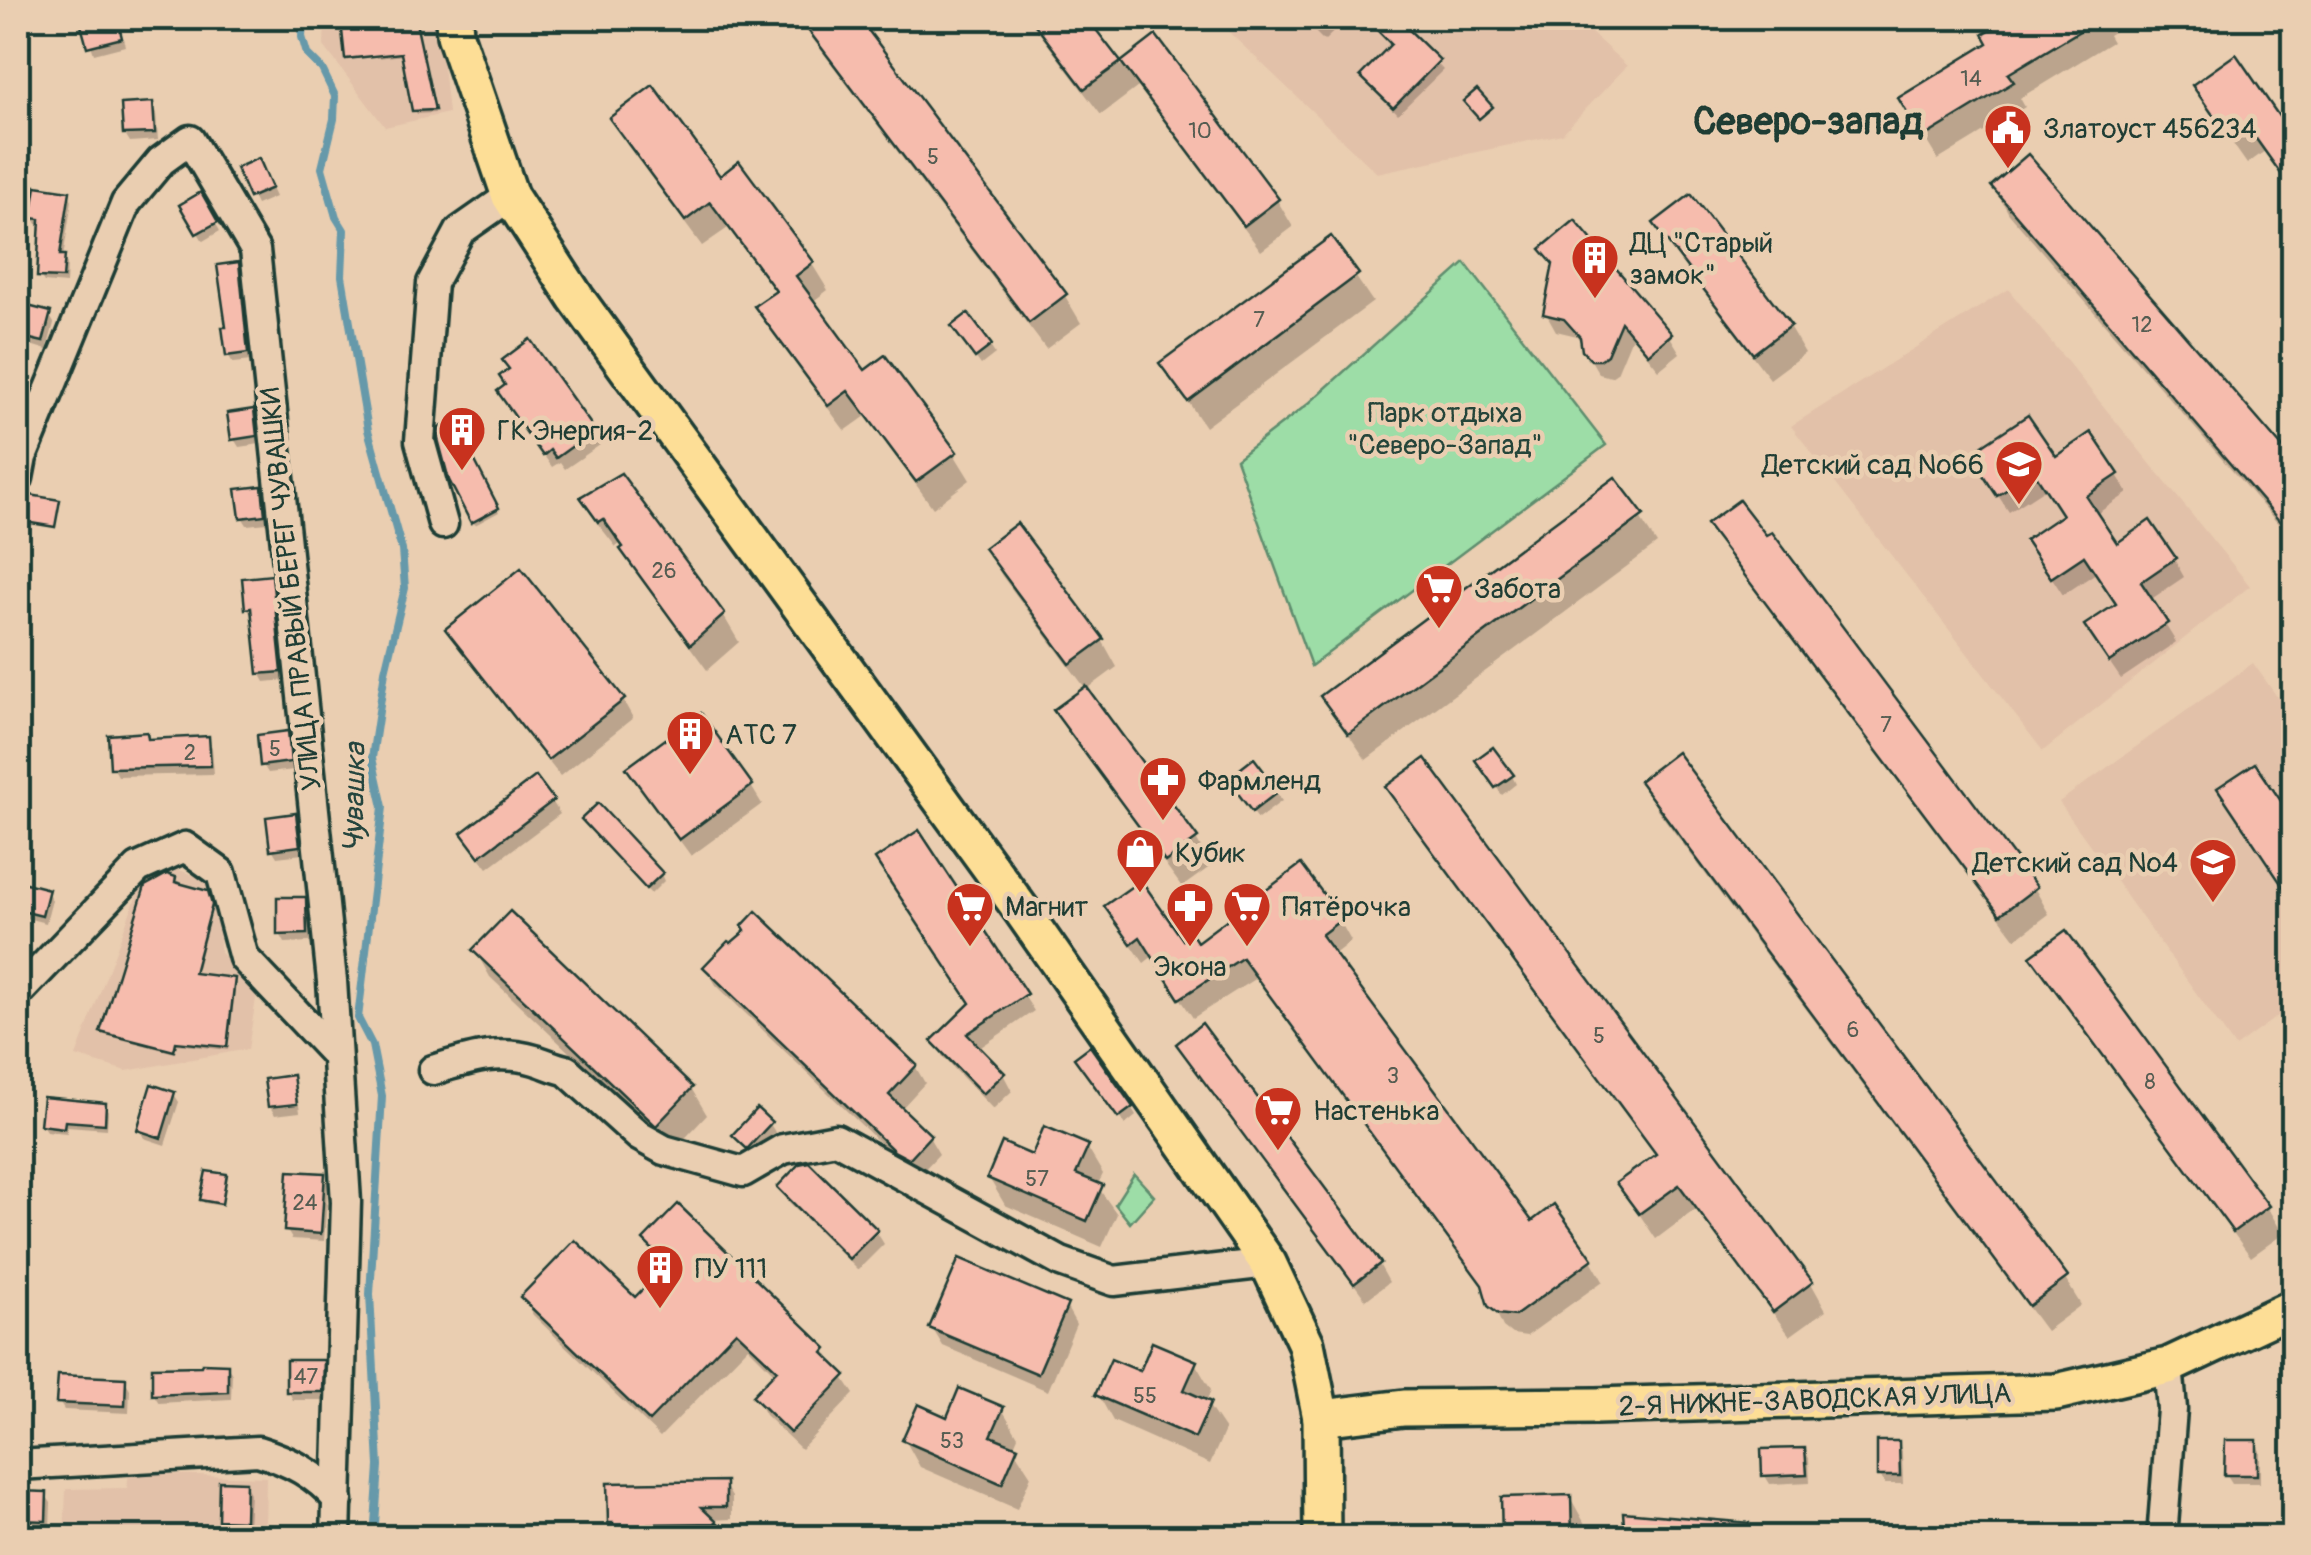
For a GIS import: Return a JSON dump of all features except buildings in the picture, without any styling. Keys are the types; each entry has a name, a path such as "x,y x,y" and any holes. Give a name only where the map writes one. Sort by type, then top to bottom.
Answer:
{"main road":[{"path":"454,18 455,35 510,196 576,298 1022,911 1268,1263 1306,1344 1320,1418 1322,1538"},
{"name":"2-Я НИЖНЕ-ЗАВОДСКАЯ УЛИЦА","path":"1320,1418 1404,1408 2056,1392 2168,1366 2294,1307"}],"street":[{"name":"УЛИЦА ПРАВЫЙ БЕРЕГ ЧУВАШКИ","path":"18,478 22,457 126,204 161,161 190,140 255,250 328,941 346,1202 336,1538"},
{"path":"444,524 420,441 432,283 460,230 510,196"},
{"path":"18,992 138,868 185,847 221,873 244,958 336,1055"},
{"path":"433,1070 490,1053 537,1060 550,1068 566,1070 639,1136 664,1150 743,1172 783,1149 836,1140 1061,1262 1114,1281 1268,1263"},
{"path":"2162,1538 2172,1409 2168,1366"},
{"path":"18,1465 258,1451 286,1460 322,1481 338,1500"}],"shaded area":[{"path":"325,18 438,18 448,113 385,127 324,46"},
{"path":"1214,18 1575,18 1627,66 1562,134 1377,173"},
{"name":"Детский сад №66","path":"2008,289 2250,586 2043,751 1791,426"},
{"name":"Детский сад №4","path":"2253,663 2293,719 2293,1005 2235,1047 2059,802"},
{"path":"150,860 219,884 220,953 258,986 248,1049 126,1071 76,1056"},
{"path":"129,1473 266,1477 265,1537 64,1538 66,1489 127,1488"}],"green space":[{"name":"Парк отдыха \"Северо-Запад\"","path":"1465,263 1606,445 1311,666 1236,459 1308,404"},
{"path":"1134,1174 1154,1196 1130,1223 1115,1204"}],"waterway":[{"name":"Чувашка","path":"303,18 302,37 307,54 322,69 335,96 334,119 322,168 336,217 344,230 342,276 368,430 402,550 405,588 385,671 372,758 383,807 358,1018 372,1045 382,1096 370,1294 379,1466 374,1538"}],"place":[{"name":"Златоуст 456234","path":"2008,170"},
{"name":"ДЦ \"Старый замок\"","path":"1595,300"},
{"name":"ГК Энергия-2","path":"462,472"},
{"name":"Детский сад №66","path":"2019,506"},
{"name":"Забота","path":"1439,630"},
{"name":"АТС 7","path":"690,776"},
{"name":"Фармленд","path":"1163,822"},
{"name":"Кубик","path":"1140,894"},
{"name":"Детский сад №4","path":"2213,904"},
{"name":"Магнит","path":"970,948"},
{"name":"Экона","path":"1190,948"},
{"name":"Пятёрочка","path":"1247,948"},
{"name":"Настенька","path":"1278,1152"},
{"name":"ПУ 111","path":"660,1310"}],"district":[{"name":"Северо-запад","path":"1808,121"}]}
